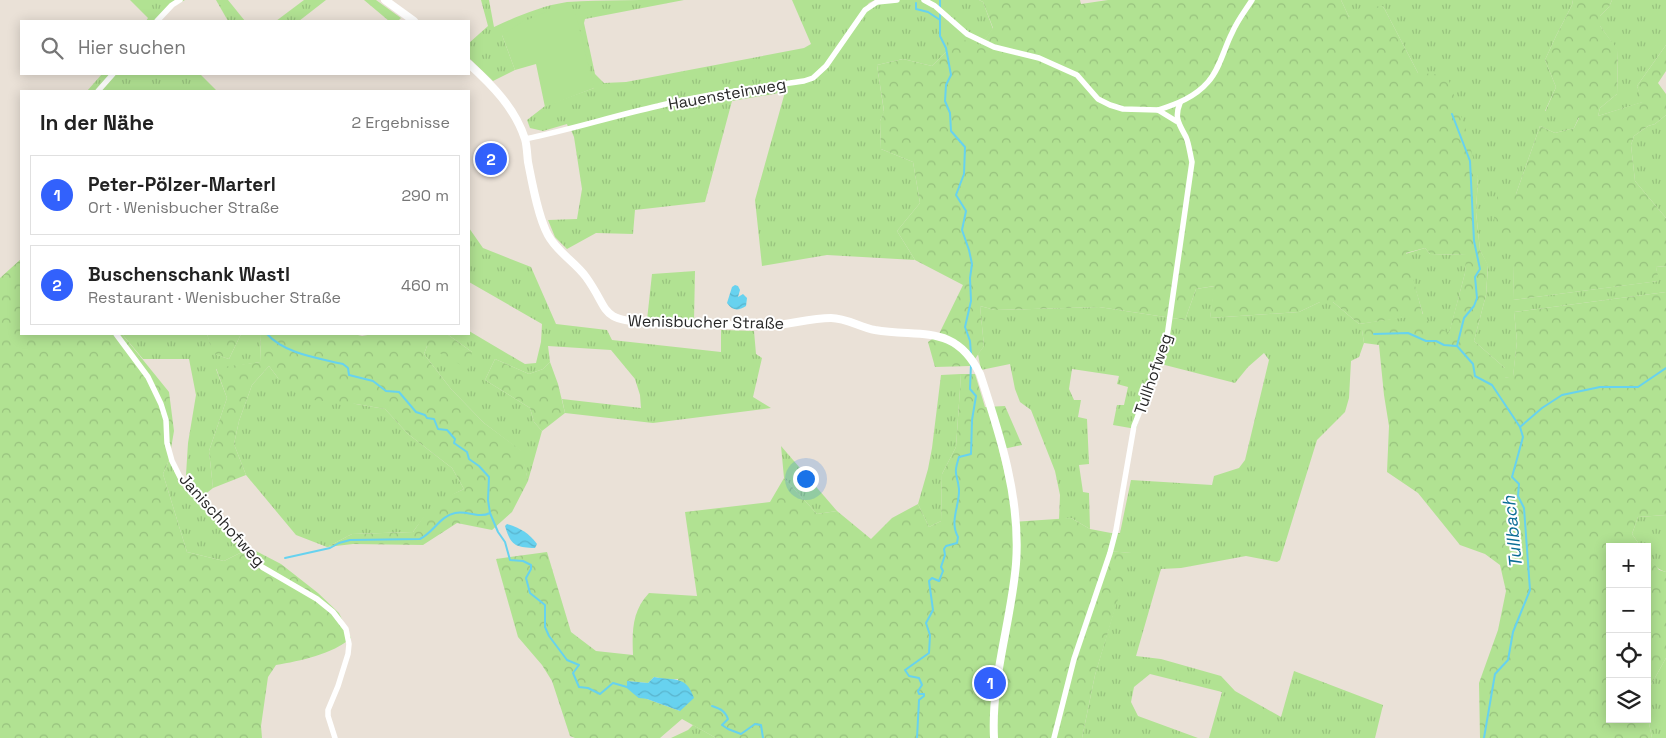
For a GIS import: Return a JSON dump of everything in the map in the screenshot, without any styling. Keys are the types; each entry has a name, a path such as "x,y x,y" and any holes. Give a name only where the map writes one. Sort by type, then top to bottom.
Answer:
{"street":[{"path":"158,20 180,0"},
{"path":"385,0 413,20"},
{"name":"Hauensteinweg","path":"525,139 569,130 658,106 813,78 826,66 865,10 877,2 896,0"},
{"path":"924,0 946,14 967,34 994,47 1034,56 1077,75 1098,100 1123,108 1158,110 1180,103 1195,94 1208,82 1215,71 1232,31 1252,0"},
{"name":"Wenisbucher Straße","path":"470,65 501,96 511,110 525,139 528,162 548,235 587,278 606,311 612,317 629,322 763,326 778,326 824,318 839,319 876,330 942,337 954,343 968,356 980,374 1003,447 1017,528 1016,565 994,697 994,738"},
{"path":"99,90 112,75"},
{"path":"1158,110 1176,121 1180,103"},
{"name":"Tullhofweg","path":"1054,738 1074,659 1116,530 1134,426 1166,344 1192,162 1186,139 1176,121"},
{"name":"Janischhofweg","path":"117,335 148,377 161,404 166,420 167,443 172,461 182,481 223,521 262,567 317,598 333,612 346,629 349,644 348,654 328,710 335,738"}],"green space":[{"path":"130,0 185,0 174,6 161,20 147,20 148,18"},
{"path":"216,0 228,0 244,20 227,20"},
{"path":"304,0 326,0 300,20 277,20"},
{"path":"364,0 376,0 401,18 399,20 388,20"},
{"path":"481,0 489,0 494,27 521,15 567,2 684,0 585,19 584,23 595,74 604,83 626,82 804,48 811,44 792,0 875,0 865,8 887,0 979,0 983,2 993,29 981,45 947,51 932,66 903,59 877,65 884,112 880,121 881,149 913,162 920,203 897,231 915,260 827,255 762,266 755,200 785,92 732,101 705,202 635,210 633,234 596,233 567,249 555,237 548,220 577,219 582,189 574,137 567,124 543,131 530,128 527,120 545,106 594,88 502,35 515,70 493,81 470,59 470,42 488,26"},
{"path":"979,0 1080,0 1081,4 1108,0 1341,0 1349,17 1360,8 1383,6 1418,73 1447,75 1466,130 1478,177 1476,212 1480,250 1488,265 1486,295 1474,341 1505,368 1505,378 1513,376 1517,341 1514,312 1666,292 1666,515 1638,517 1632,534 1638,543 1606,543 1606,723 1649,723 1652,738 1480,738 1479,683 1498,630 1506,591 1500,565 1485,554 1460,545 1418,493 1387,472 1389,426 1379,345 1364,343 1362,330 1428,321 1449,333 1465,273 1466,255 1430,254 1425,248 1406,253 1423,315 1359,324 1333,302 1320,302 1299,312 1210,318 1214,286 1196,289 1185,320 1099,307 995,310 980,306 984,346 970,366 935,367 928,342 939,334 963,285 915,260 897,231 920,203 913,162 881,149 880,121 884,111 877,65 903,59 932,66 947,51 950,36 981,45 993,28 983,2"},
{"path":"1341,0 1573,0 1545,60 1556,87 1545,111 1579,117 1574,128 1555,133 1540,126 1516,194 1513,300 1658,281 1656,267 1666,266 1666,292 1514,312 1517,341 1513,377 1504,378 1505,368 1474,341 1486,295 1488,266 1480,250 1476,212 1478,177 1418,73 1383,6 1349,17"},
{"path":"1573,0 1612,0 1609,7 1600,16 1600,26 1618,50 1617,94 1600,108 1598,116 1642,102 1637,86 1666,45 1666,71 1658,83 1666,94 1666,115 1634,136 1631,145 1635,181 1666,218 1666,266 1656,267 1659,281 1513,300 1514,245 1495,232 1494,212 1498,193 1516,194 1540,126 1555,133 1574,128 1579,118 1545,112 1556,87 1545,60"},
{"path":"1612,0 1666,0 1666,45 1637,86 1643,102 1598,116 1600,108 1617,94 1618,51 1600,26 1600,16 1609,7"},
{"path":"549,11 575,11 594,88 545,107 536,64 515,70 502,35 522,22"},
{"path":"101,75 201,75 216,90 88,90"},
{"path":"1666,115 1666,218 1635,181 1631,145 1634,136"},
{"path":"470,229 483,248 531,267 556,324 607,330 612,340 721,352 721,330 754,331 756,354 762,358 753,397 771,408 653,423 565,413 562,399 641,408 640,395 635,379 611,350 548,346 550,362 543,369 529,374 495,359 485,380 530,408 534,422 542,431 528,481 521,451 484,423 451,389 424,354 427,346 472,352 448,335 470,335 470,332 525,364 536,363 541,342 542,324 470,283"},
{"path":"1425,248 1430,254 1467,255 1465,273 1449,334 1362,330 1364,343 1359,357 1351,361 1349,398 1345,412 1317,440 1280,560 1277,562 1246,556 1181,568 1161,569 1136,656 1161,659 1221,676 1235,691 1281,717 1294,671 1383,705 1375,738 1209,738 1222,692 1150,674 1134,687 1131,702 1138,716 1198,738 1082,738 1095,675 1131,553 1107,551 1111,533 1120,533 1131,480 1212,485 1214,476 1239,468 1245,460 1269,360 1264,353 1248,367 1235,383 1161,364 1144,404 1136,429 1113,425 1117,405 1124,405 1128,387 1117,384 1119,376 1072,369 1069,389 1074,400 1081,400 1078,417 1087,419 1089,464 1079,465 1083,492 1089,493 1090,529 1071,518 1059,520 1060,495 1055,471 1031,410 1020,402 1015,389 1010,364 981,370 978,354 984,346 980,306 995,310 1099,307 1185,320 1196,289 1215,286 1210,318 1299,312 1320,302 1333,302 1359,324 1423,314 1405,254"},
{"path":"20,260 20,335 123,335 169,392 174,431 169,460 163,474 187,552 224,561 250,548 281,564 318,593 339,613 351,638 344,644 326,653 276,665 268,677 261,726 262,738 0,738 0,278"},
{"path":"695,271 694,321 647,320 652,274"},
{"path":"123,335 207,335 214,354 229,359 241,335 261,335 260,362 216,369 227,398 209,451 213,488 203,496 186,475 188,443 196,395 189,359 143,359"},
{"path":"207,335 241,335 229,359 213,354"},
{"path":"261,335 448,335 472,352 468,369 427,346 424,354 451,389 484,423 522,451 528,481 512,512 492,530 457,523 423,545 353,544 327,547 352,534 413,532 424,516 440,500 464,489 452,468 408,434 385,409 303,399 278,378 269,366 252,385 239,421 234,444 246,475 213,488 209,451 227,398 216,368 260,362"},
{"path":"495,359 529,374 543,369 550,362 565,413 542,431 534,422 530,408 485,380"},
{"path":"269,366 278,378 356,404 385,409 408,434 452,468 464,489 435,506 413,532 352,534 327,547 296,535 246,475 234,444 239,421 252,385"},
{"path":"961,374 956,447 942,474 941,521 929,527 918,504 932,448 941,375"},
{"path":"961,374 975,374 985,407 1005,406 1022,445 999,450 1014,522 1071,518 1090,529 1111,533 1108,551 1132,553 1095,675 1082,738 716,738 682,719 660,738 575,738 570,736 552,681 542,665 518,637 496,559 547,552 571,632 596,651 633,655 636,614 649,593 697,596 685,512 770,502 784,478 817,514 837,511 871,539 892,518 918,504 929,527 941,521 942,474 956,447","holes":["654,677 678,679 680,711 636,695 627,681 648,683"]},
{"path":"781,446 837,511 817,514 784,478"},
{"path":"169,460 182,486 244,551 224,561 187,552 163,474"},
{"path":"1666,515 1666,572 1655,566 1651,560 1651,543 1638,543 1632,534 1638,517"},
{"path":"1651,560 1659,570 1666,572 1666,658 1651,685"},
{"path":"1666,658 1666,738 1652,738 1649,723 1651,723 1651,685"},
{"path":"693,725 716,738 671,738 688,730"}],"water":[{"path":"735,285 740,290 738,297 743,294 747,298 746,306 740,309 731,308 727,303 732,287"},
{"path":"507,524 520,529 534,540 537,544 535,548 515,544 507,533 505,526"},
{"path":"654,677 683,682 694,698 680,711 636,695 627,687 627,681 648,683"}],"waterway":[{"path":"940,0 940,8"},
{"path":"916,3 916,9 928,12 940,20"},
{"path":"940,12 940,36 946,48 951,75 946,85 945,101 950,113 951,131 965,147 964,174 956,195 966,211 962,230 972,264 970,278 971,301 965,327 970,341 971,354"},
{"name":"Tullbach","path":"1452,114 1470,161 1474,241 1480,269 1475,277 1477,298 1474,306 1464,318 1457,346 1473,364 1475,376 1492,385 1520,427 1523,437 1512,477 1519,484 1518,496 1524,508 1530,590 1513,632 1508,660 1495,674 1484,738"},
{"path":"1374,334 1408,333 1426,341 1436,341 1444,345 1456,346"},
{"path":"268,335 274,341 292,351 343,364 348,368 349,375 373,381 386,391 399,392 416,412 425,415 427,418 434,419 438,429 447,430 455,439 454,443 467,452 469,459 489,477 488,500 490,513 498,532 505,542 510,560 523,561 531,565 526,578 530,593 545,605 545,627 549,636 567,660 579,665 573,673 579,687 588,688 600,694 613,683 627,687 639,697 650,698"},
{"path":"917,738 919,700 924,694 919,694 918,691 922,685 919,678 909,676 905,670 929,653 930,635 926,623 933,610 929,581 932,578 939,581 943,571 941,567 945,555 944,549 946,546 957,543 958,537 954,525 959,495 956,468 959,457 971,454 972,420 976,396 970,389 971,364"},
{"path":"1520,427 1542,408 1562,395 1600,387 1638,387 1666,368"},
{"path":"285,558 330,548 350,540 420,539 445,517 455,513 481,515 490,513"},
{"path":"712,706 726,714 728,719 722,725 728,729 741,734 755,724 761,725 763,738"}],"place":[{"name":"Buschenschank Wastl","path":"491,159"},
{"name":"Peter-Pölzer-Marterl","path":"990,683"}]}
